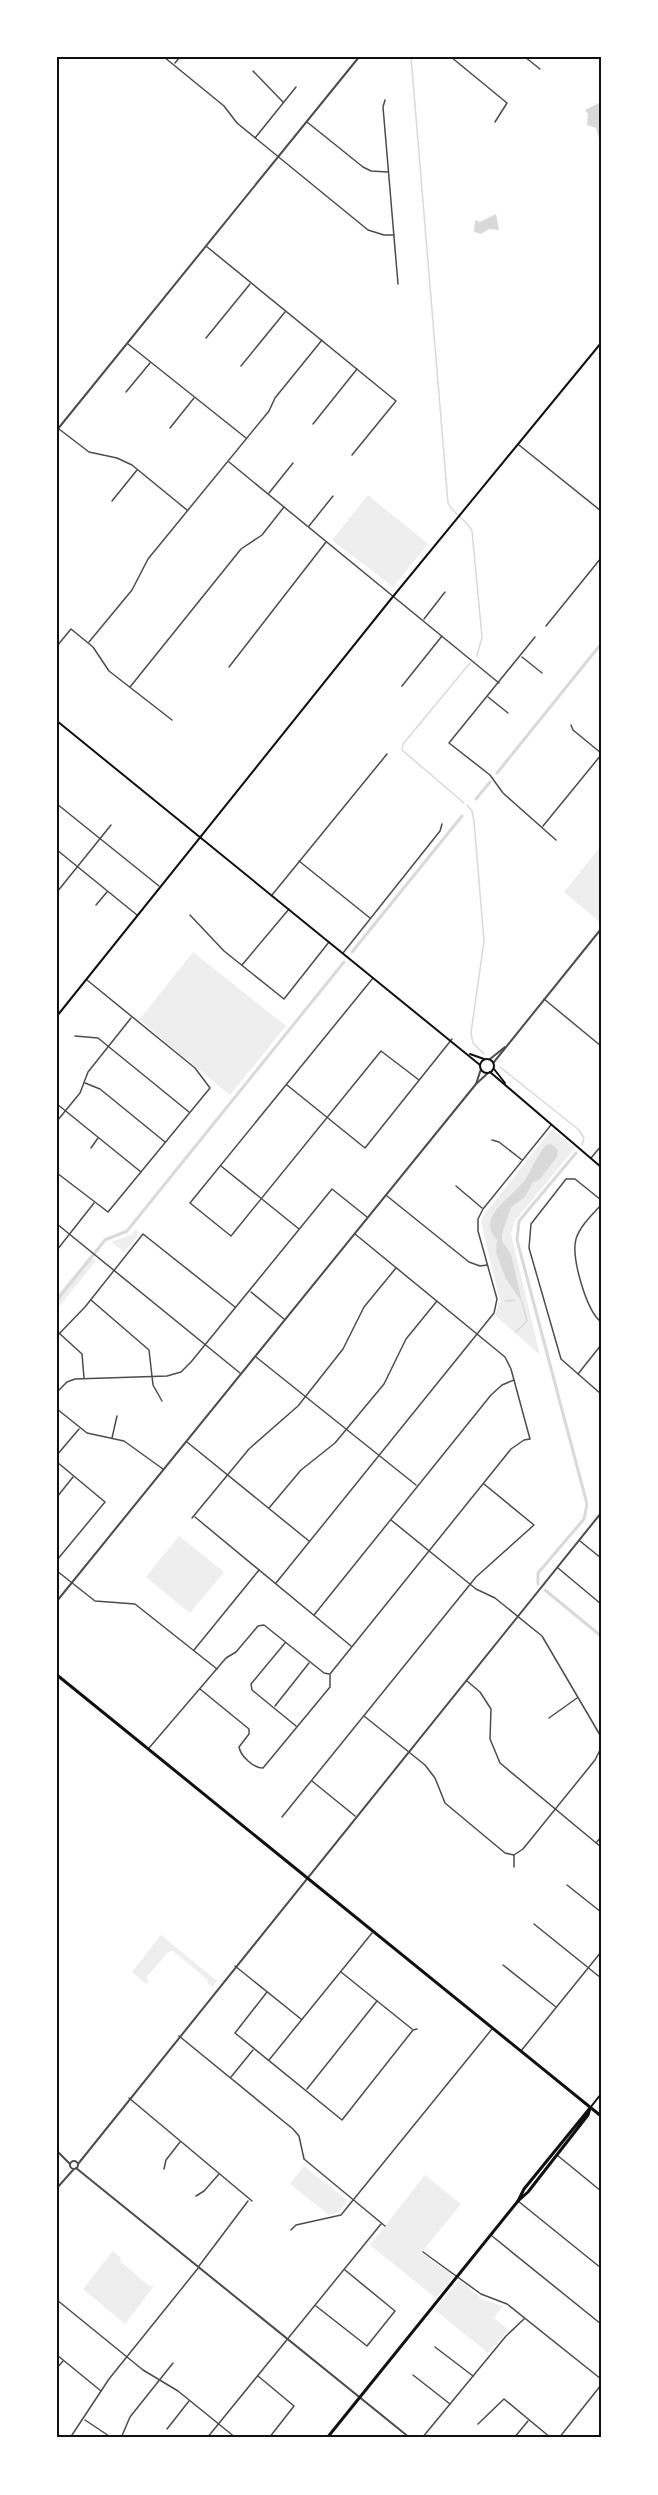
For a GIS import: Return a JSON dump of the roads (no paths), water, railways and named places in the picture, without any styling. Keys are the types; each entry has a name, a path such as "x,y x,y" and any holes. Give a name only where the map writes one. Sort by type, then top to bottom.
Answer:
{"main road":[{"path":"57,1016 200,836 601,343"},
{"path":"57,721 452,1039 469,1053 480,1065 481,1070 506,1085 601,1167"},
{"path":"469,1053 494,1062 494,1069 506,1085"},
{"path":"480,1065 484,1059"},
{"path":"489,1073 494,1069"},
{"path":"57,1675 601,2116"},
{"path":"518,2201 546,2161 601,2094"},
{"path":"327,2438 588,2115 590,2108"}],"street":[{"path":"164,57 224,106 255,138 368,230 384,236 394,235"},
{"path":"174,64 180,57"},
{"path":"188,511 137,470 117,458 89,452 58,429 359,57"},
{"path":"452,57 507,103 495,122"},
{"path":"525,57 540,69"},
{"path":"253,71 284,102"},
{"path":"255,138 296,87"},
{"path":"385,100 383,107 398,284"},
{"path":"307,121 363,167 371,171 389,172"},
{"path":"206,246 396,400 352,455"},
{"path":"206,338 250,283"},
{"path":"241,366 286,311"},
{"path":"89,642 132,590 148,559 269,411 274,398 322,340"},
{"path":"127,343 246,439"},
{"path":"126,392 150,362"},
{"path":"313,424 358,369"},
{"path":"170,428 194,397"},
{"path":"518,445 601,512"},
{"path":"228,461 499,683"},
{"path":"268,494 293,463"},
{"path":"112,501 137,470"},
{"path":"309,526 333,496"},
{"path":"130,687 241,549 262,535 284,507"},
{"path":"229,667 327,541"},
{"path":"546,626 601,558"},
{"path":"423,619 445,592"},
{"path":"57,646 71,629 89,642 109,671 172,720"},
{"path":"402,686 442,636"},
{"path":"535,637 449,743 490,775 503,793 556,840"},
{"path":"521,655 542,673"},
{"path":"488,696 508,713"},
{"path":"543,827 601,754 573,730 571,725"},
{"path":"272,895 387,754"},
{"path":"57,804 160,887"},
{"path":"343,953 440,831 442,824"},
{"path":"57,892 111,825"},
{"path":"57,850 137,915"},
{"path":"299,861 371,919"},
{"path":"96,904 108,891"},
{"path":"241,966 289,909"},
{"path":"190,915 241,966 285,998 329,942"},
{"path":"494,1062 601,929"},
{"path":"373,977 190,1203 231,1236 381,1051 418,1080"},
{"path":"57,1173 108,1212 210,1088 195,1068 86,979"},
{"path":"544,999 601,1046"},
{"path":"57,1121 80,1093 88,1072 132,1017"},
{"path":"75,1036 98,1038 190,1113"},
{"path":"287,1085 365,1148 452,1039"},
{"path":"490,1059 507,1045"},
{"path":"476,1083 481,1070"},
{"path":"57,1601 476,1083 489,1073"},
{"path":"84,1083 100,1089 165,1143"},
{"path":"57,1104 141,1172"},
{"path":"276,1583 494,1313 498,1303 478,1231 478,1219 483,1209 552,1124"},
{"path":"90,1148 99,1138"},
{"path":"492,1140 499,1142 523,1161"},
{"path":"591,1158 601,1146"},
{"path":"221,1166 299,1229"},
{"path":"601,1200 572,1177 566,1179 534,1218 529,1232 530,1248 557,1351 566,1366 601,1394"},
{"path":"456,1186 483,1209"},
{"path":"57,1392 67,1382 84,1378 151,1377 181,1371 206,1345 332,1189 368,1217"},
{"path":"386,1195 469,1262 480,1266 488,1264"},
{"path":"57,1250 94,1203"},
{"path":"601,1205 578,1233 575,1255 588,1304 601,1322"},
{"path":"57,1224 241,1374"},
{"path":"200,1689 249,1729 249,1734 239,1747 240,1753 257,1768 263,1768 330,1687 330,1674 351,1646 483,1483 511,1449 524,1440 530,1439 514,1380 505,1357 355,1233"},
{"path":"84,1378 82,1354 58,1335 91,1300 143,1234 236,1308"},
{"path":"351,1646 260,1569 194,1518 257,1441 291,1413 305,1397 343,1349 364,1307 397,1267"},
{"path":"249,1291 285,1319"},
{"path":"91,1300 149,1350 153,1385 162,1401"},
{"path":"269,1508 292,1479 328,1451 384,1383 400,1348 437,1300"},
{"path":"577,1374 601,1345"},
{"path":"255,1356 417,1486"},
{"path":"314,1615 491,1395 502,1384 514,1380"},
{"path":"57,1409 80,1428 97,1436 112,1438 136,1447 164,1469"},
{"path":"112,1438 117,1416"},
{"path":"57,1455 80,1428"},
{"path":"186,1441 310,1541"},
{"path":"57,1462 105,1502 57,1560"},
{"path":"57,1497 74,1476"},
{"path":"282,1817 471,1584 487,1566 534,1525 483,1483"},
{"path":"57,2188 601,1513"},
{"path":"364,1716 431,1771 445,1803 505,1853 514,1855 523,1849 595,1760 601,1748 601,1735 547,1643 518,1616 495,1598 471,1584 391,1519"},
{"path":"579,1541 601,1558"},
{"path":"557,1568 601,1604"},
{"path":"194,1650 260,1569"},
{"path":"57,1571 95,1601 135,1604 217,1669"},
{"path":"148,1749 226,1658 237,1652 258,1626 264,1626 324,1673 330,1674"},
{"path":"285,1642 251,1684 252,1690 298,1726"},
{"path":"274,1707 310,1662"},
{"path":"466,1680 487,1700 491,1709 490,1739 500,1763 601,1847"},
{"path":"549,1718 578,1697"},
{"path":"311,1781 356,1816"},
{"path":"596,1843 601,1837"},
{"path":"514,1855 514,1867"},
{"path":"567,1885 601,1912"},
{"path":"534,1924 601,1978"},
{"path":"269,2061 373,1932"},
{"path":"521,2051 601,1952"},
{"path":"503,1965 556,2007"},
{"path":"235,1966 302,2020"},
{"path":"341,1971 413,2030 417,2030"},
{"path":"267,1992 234,2033 342,2120 413,2030"},
{"path":"306,2091 377,2001"},
{"path":"291,2230 296,2225 338,2217 492,2028"},
{"path":"179,2036 293,2129 299,2136 304,2159 385,2226"},
{"path":"230,2077 254,2049"},
{"path":"70,2438 101,2391 250,2201 129,2098"},
{"path":"164,2169 166,2160 181,2142"},
{"path":"57,2151 410,2438"},
{"path":"556,2155 601,2190"},
{"path":"196,2196 204,2192 219,2174"},
{"path":"518,2201 601,2268"},
{"path":"207,2438 382,2223"},
{"path":"491,2235 601,2324"},
{"path":"423,2252 481,2294 507,2304 601,2379"},
{"path":"315,2305 367,2346 395,2311 344,2270"},
{"path":"57,2300 158,2381 190,2400 236,2438"},
{"path":"422,2438 506,2336 524,2319"},
{"path":"435,2346 473,2377"},
{"path":"57,2355 101,2391"},
{"path":"57,2368 63,2360"},
{"path":"120,2438 130,2417 172,2363"},
{"path":"413,2375 451,2405"},
{"path":"258,2376 294,2406 269,2438"},
{"path":"559,2438 601,2385"},
{"path":"478,2424 504,2399 551,2438"},
{"path":"167,2429 190,2400"},
{"path":"84,2419 112,2438"},
{"path":"514,2438 528,2420"}],"waterway":[{"path":"411,57 448,503 472,531 482,637 477,656"},
{"path":"497,773 601,644"},
{"path":"464,803 402,750 403,744 470,663"},
{"path":"476,799 490,782"},
{"path":"467,805 472,811 474,821 484,941 471,1033 473,1043 484,1054"},
{"path":"352,952 462,816"},
{"path":"57,1300 105,1240 127,1231 344,962"},
{"path":"500,1067 579,1130 584,1138 582,1145"},
{"path":"538,1584 538,1573 584,1519 587,1504 517,1240 519,1221 576,1153"},
{"path":"505,1301 514,1300"},
{"path":"516,1332 527,1321 522,1302"},
{"path":"545,1590 601,1636"}]}
